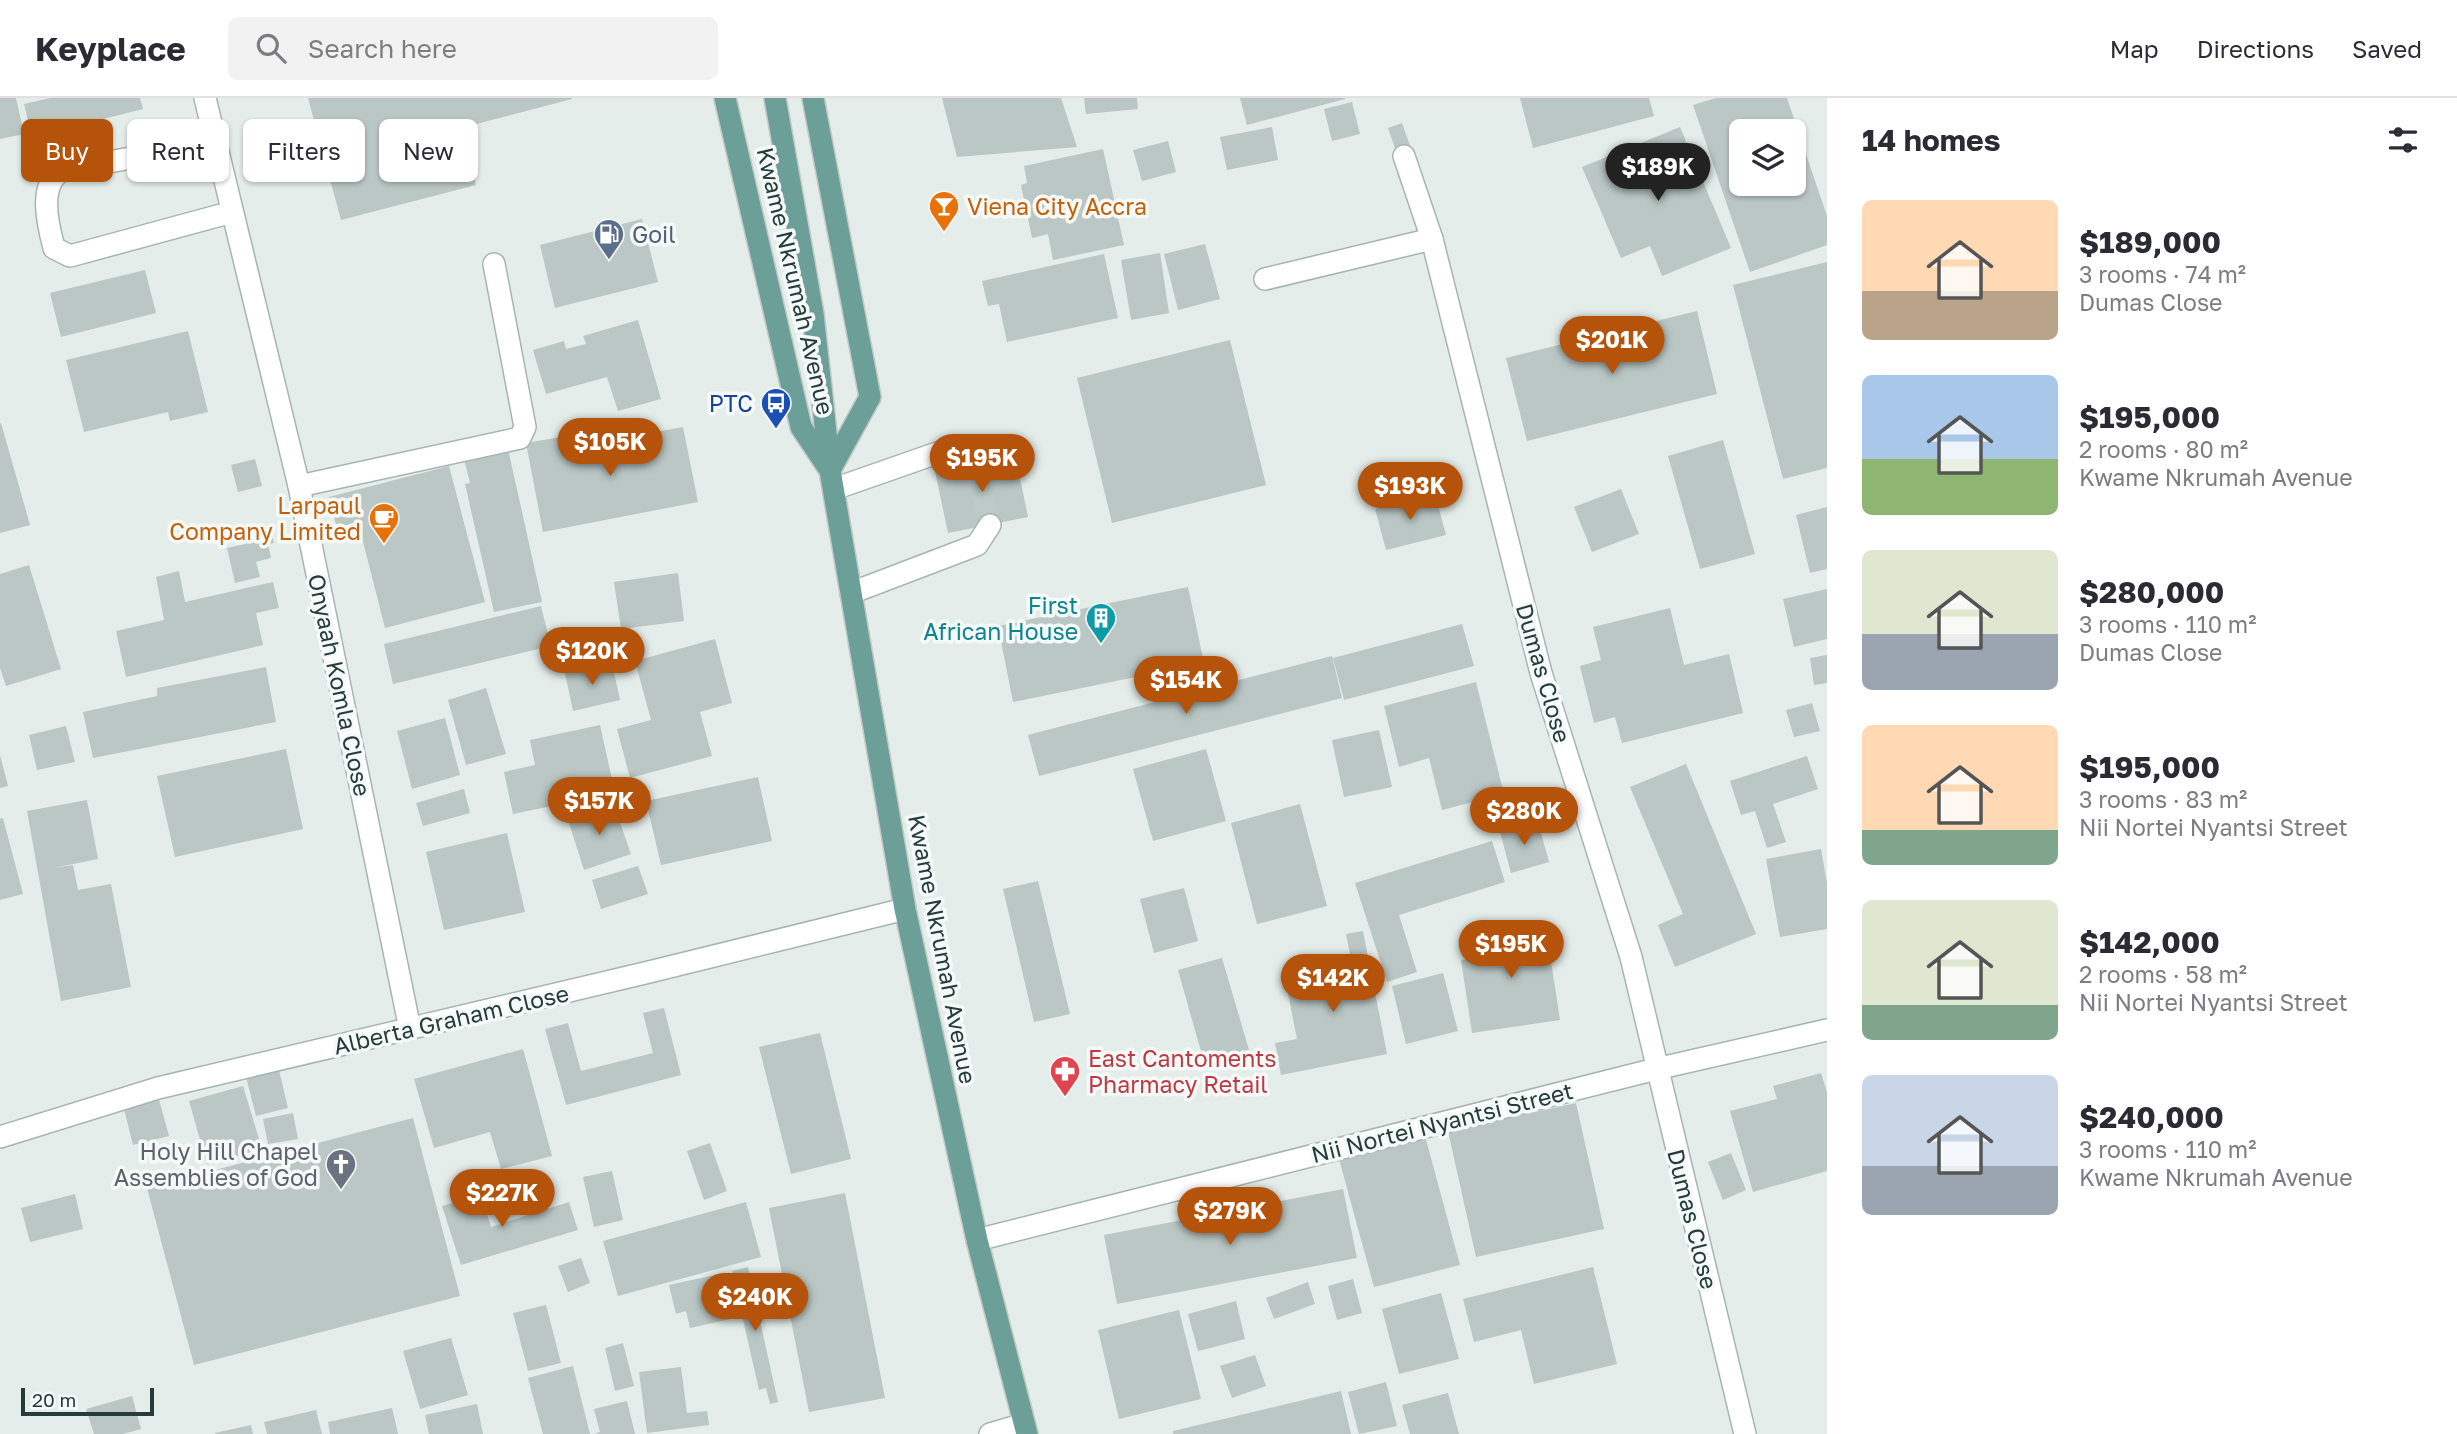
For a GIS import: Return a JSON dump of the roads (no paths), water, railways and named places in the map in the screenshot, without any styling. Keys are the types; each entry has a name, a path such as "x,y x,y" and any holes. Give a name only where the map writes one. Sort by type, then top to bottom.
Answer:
{"main road":[{"name":"Kwame Nkrumah Avenue","path":"725,98 801,427 832,480"},
{"name":"Kwame Nkrumah Avenue","path":"775,98 795,198 813,314 832,480 905,909 977,1240 1026,1429"},
{"path":"813,98 870,397 832,480"}],"street":[{"name":"Onyaah Komla Close","path":"205,98 210,119"},
{"name":"Dumas Close","path":"1404,156 1432,239 1541,673 1631,957 1745,1434"},
{"path":"127,159 61,172 52,177 48,187 48,224 54,248 70,256 232,212"},
{"name":"Onyaah Komla Close","path":"225,182 299,485 410,1029"},
{"path":"1265,279 1432,239"},
{"path":"299,485 520,438 525,427 494,264"},
{"path":"832,480 940,452 974,463"},
{"path":"851,593 978,545 990,525"},
{"name":"Alberta Graham Close","path":"0,1137 158,1088 905,909"},
{"name":"Nii Nortei Nyantsi Street","path":"977,1240 1656,1069 1827,1030"},
{"path":"990,1434 1026,1429"}],"tunnel":[{"path":"974,463 990,525"}],"place":[{"name":"Viena City Accra","path":"944,233"},
{"name":"Goil","path":"609,261"},
{"name":"PTC","path":"776,430"},
{"name":"Larpaul Company Limited","path":"384,545"},
{"name":"First African House","path":"1101,645"},
{"name":"East Cantoments Pharmacy Retail","path":"1065,1098"},
{"name":"Holy Hill Chapel Assemblies of God","path":"341,1191"}]}
